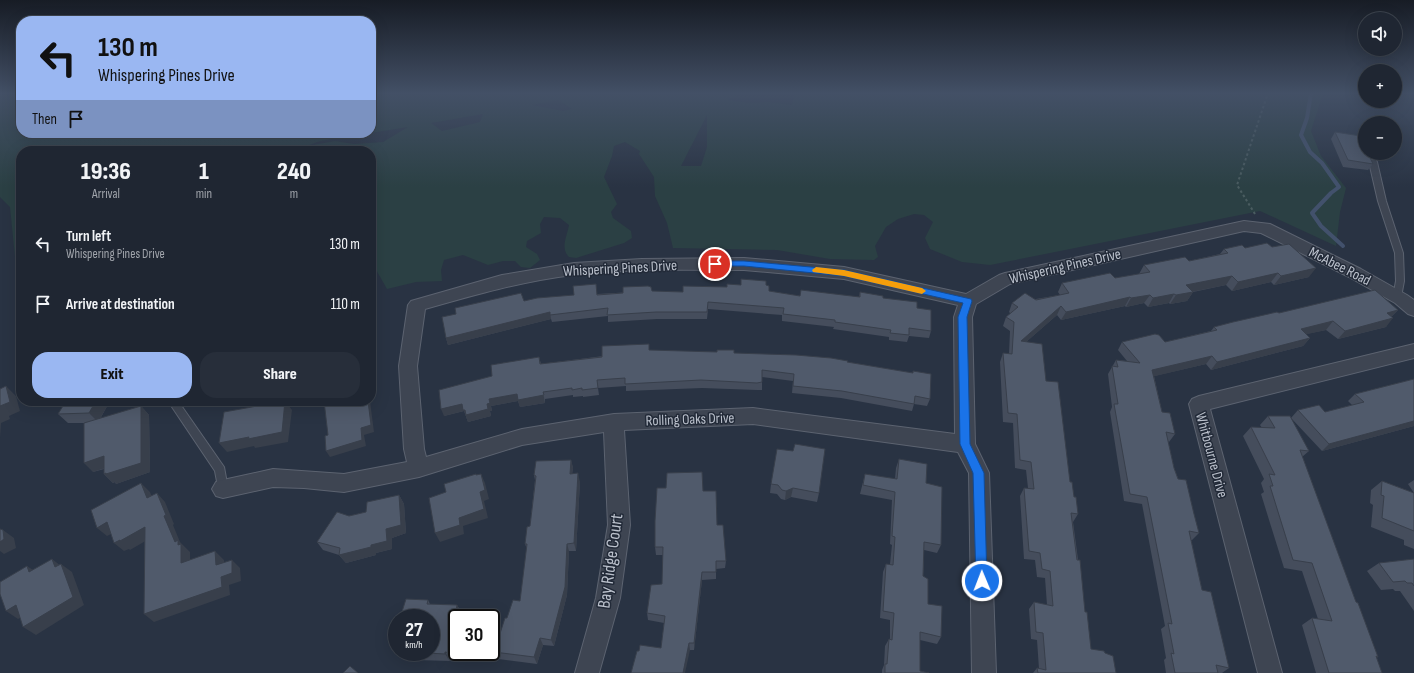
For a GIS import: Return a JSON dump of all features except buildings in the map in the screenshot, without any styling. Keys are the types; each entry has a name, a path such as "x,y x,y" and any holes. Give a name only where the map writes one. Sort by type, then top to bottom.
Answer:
{"street":[{"name":"Whispering Pines Drive","path":"419,468 414,449 408,366 417,305 502,281 574,269 642,265 744,264 844,273 968,301 1005,279 1244,226 1264,228"},
{"name":"McAbee Road","path":"1264,228 1355,273 1397,297 1414,310"},
{"path":"968,301 963,317 965,444 978,473 984,673"},
{"name":"Whitbourne Drive","path":"1270,673 1199,404 1414,351"},
{"name":"Rolling Oaks Drive","path":"223,489 273,478 344,483 419,468 522,437 614,422 753,416 965,444"},
{"name":"Bay Ridge Court","path":"587,673 608,598 618,525 614,422"}],"lane":[{"path":"1373,162 1382,201 1399,253 1400,281 1397,297"},
{"path":"176,406 220,470 223,489"}],"path":[{"path":"1257,124 1237,185 1264,228"}],"green space":[{"path":"0,124 16,124 16,138 338,138 320,141 307,146 16,146 16,267 10,207 0,197"},
{"path":"376,124 433,124 442,131 470,124 702,124 681,166 701,166 707,147 707,124 1313,124 1311,131 1321,156 1346,188 1340,212 1336,246 1260,211 990,265 962,262 930,249 925,238 933,222 924,215 914,214 898,219 886,227 875,246 878,257 874,260 830,259 777,250 673,248 667,223 655,196 654,177 639,154 640,151 625,142 614,146 604,177 617,204 611,212 613,218 631,231 632,238 624,243 576,258 569,257 566,254 565,242 569,225 560,218 544,217 540,224 541,233 527,241 526,247 537,254 540,260 530,268 521,267 515,261 503,261 488,265 463,255 444,260 441,270 442,281 416,282 387,289 376,270 376,146 307,146 335,141 354,144 383,142 408,127 376,132"}],"waterway":[{"path":"1305,124 1301,135 1310,152 1322,163 1339,187 1331,193 1312,213 1321,226 1343,246"}],"slow traffic":[{"path":"816,270 844,273 922,291"}],"route":[{"path":"715,264 744,264 844,273 968,301 963,317 965,444 978,473 982,581"}]}
